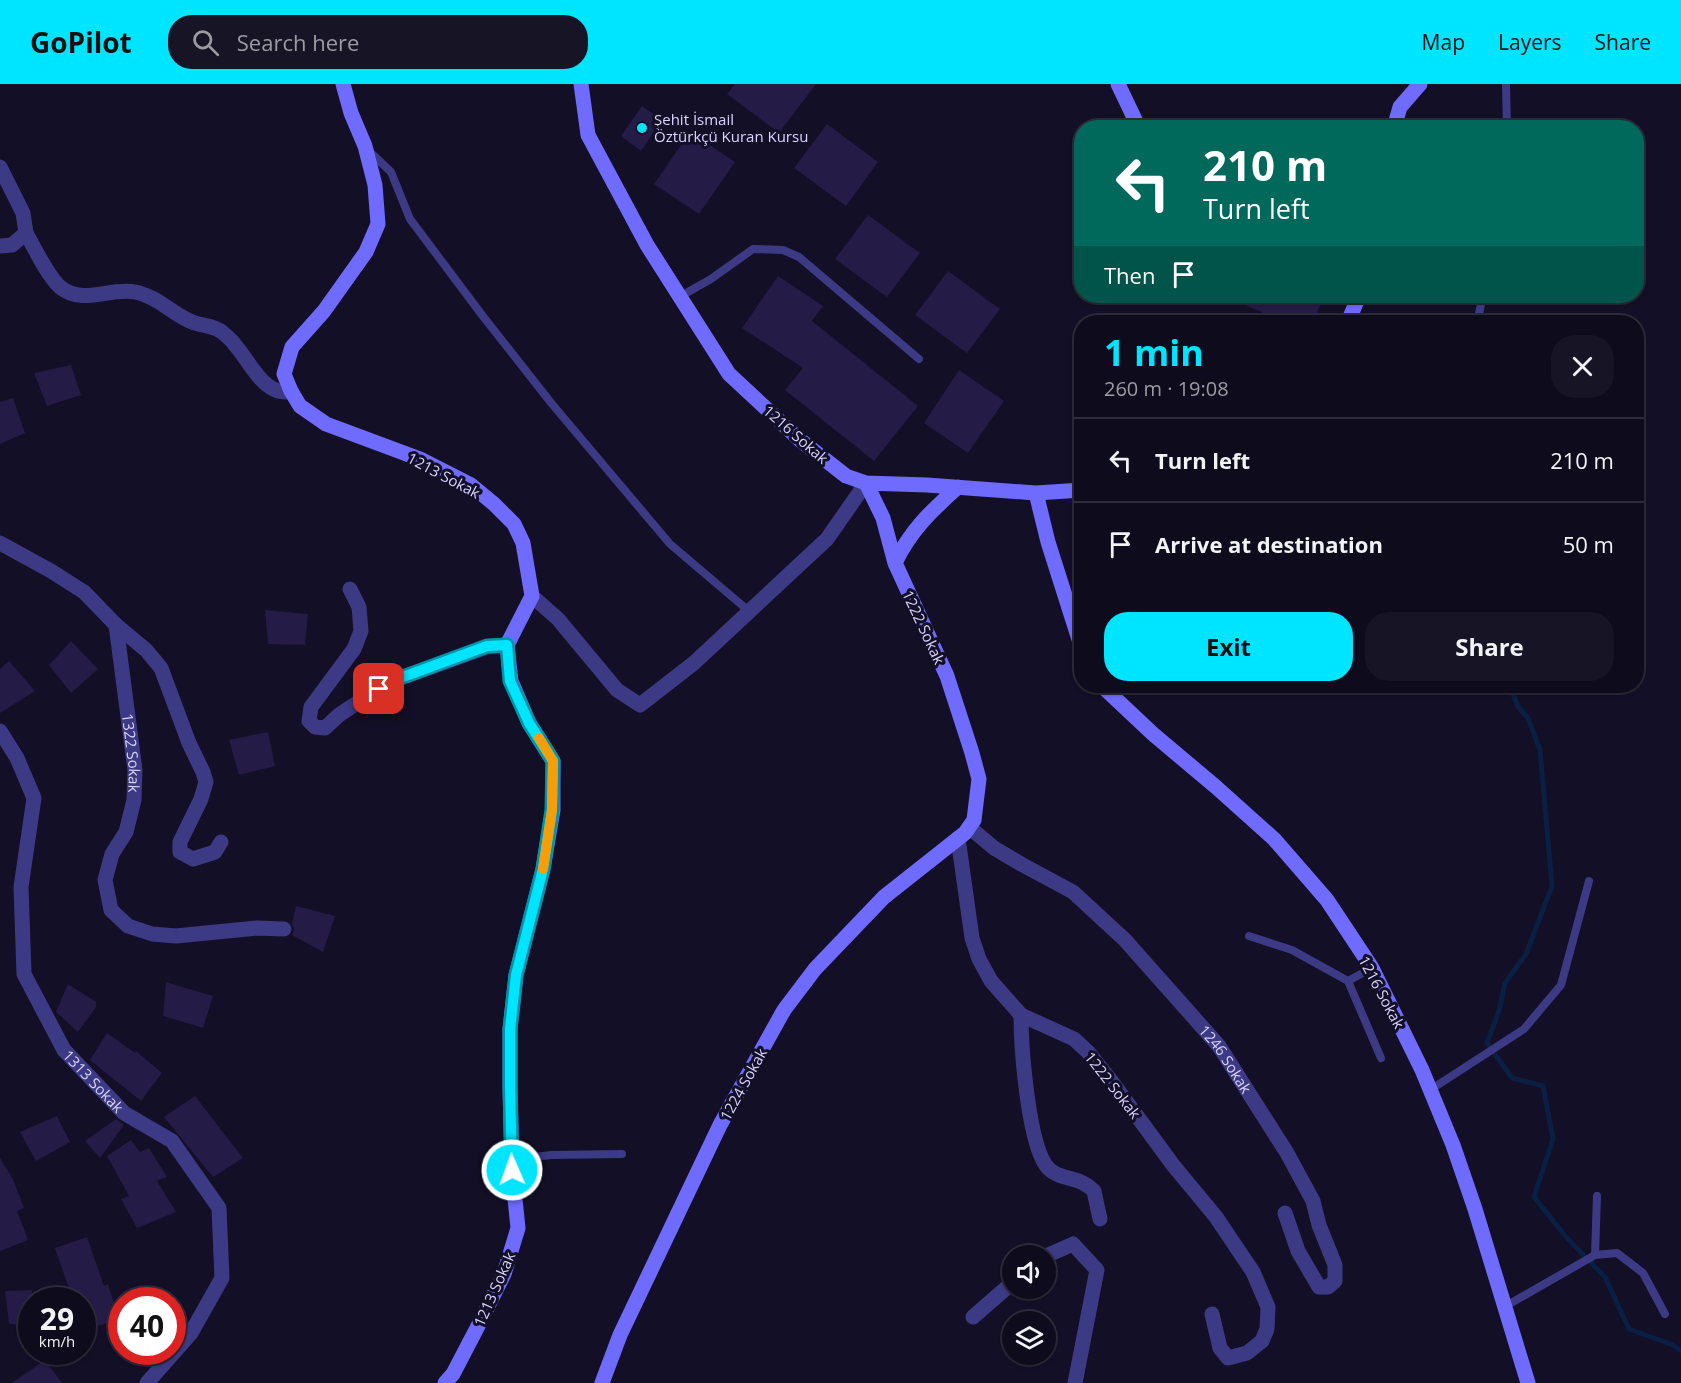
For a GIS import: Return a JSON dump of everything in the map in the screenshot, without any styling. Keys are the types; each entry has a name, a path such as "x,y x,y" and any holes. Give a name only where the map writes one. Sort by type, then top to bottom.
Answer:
{"street":[{"path":"0,167 22,213 26,233 41,261 59,286 75,296 135,292 155,299 171,312 194,323 219,330 235,344 248,365 266,383 277,391 292,392 284,374 292,347 324,312 366,252 378,224 375,185 344,84"},
{"name":"1216 Sokak","path":"581,84 588,135 647,245 729,374 800,440 846,476 866,483 1036,493 1074,491"},
{"path":"1118,84 1135,120"},
{"path":"1396,120 1400,107 1420,84"},
{"path":"0,246 12,245 26,233"},
{"name":"1213 Sokak","path":"292,392 300,406 326,424 420,459 471,485 494,504 514,524 523,543 532,596"},
{"path":"350,589 359,607 361,631 354,649 311,707 309,721 315,727 326,728 339,715 392,681 487,646 507,645 532,596 558,619 617,690 640,705 694,663 828,539 866,483"},
{"name":"1222 Sokak","path":"866,483 883,518 895,563 947,676 979,779 974,820 958,838 972,938 980,959 991,981 1021,1015 1074,1039 1088,1052 1173,1165 1216,1217 1253,1272 1268,1307 1267,1329 1262,1341 1247,1353 1227,1359 1220,1348 1212,1314"},
{"path":"895,563 904,544 928,514 958,487"},
{"path":"1036,493 1048,542 1074,624"},
{"path":"0,543 84,592 116,625 146,650 161,668 206,782 201,799 180,842 180,852 193,859 215,852 221,842"},
{"name":"1322 Sokak","path":"116,625 135,770 134,800 126,832 112,854 105,880 111,910 128,926 152,934 176,936 257,928 284,929"},
{"name":"1213 Sokak","path":"445,1383 453,1374 504,1274 519,1228 512,1160 510,1029 516,975 543,869 552,810 553,761 529,723 510,681 507,645"},
{"name":"1216 Sokak","path":"1109,693 1274,839 1327,900 1372,968 1430,1090 1453,1145 1475,1209 1527,1383"},
{"name":"1313 Sokak","path":"0,731 17,758 34,798 21,887 24,974 64,1050 124,1113 172,1141 219,1208 222,1278 191,1333 147,1383"},
{"name":"1246 Sokak","path":"969,826 994,848 1073,892 1125,940 1219,1046 1287,1153 1312,1201 1335,1265 1335,1281 1328,1287 1319,1287 1311,1274 1298,1251 1285,1213"},
{"name":"1224 Sokak","path":"602,1383 620,1335 720,1125 784,1010 814,969 884,897 958,838"},
{"path":"1021,1015 1021,1047 1027,1094 1040,1157 1049,1170 1083,1183 1094,1191 1100,1219"},
{"path":"1056,1252 1073,1244 1097,1270 1075,1383"},
{"path":"973,1317 1002,1292"}],"lane":[{"path":"1506,84 1506,120"},
{"path":"365,147 391,172 410,219 552,404 670,544 750,612"},
{"path":"681,296 711,279 753,249 783,250 799,257 919,359"},
{"path":"1430,1090 1524,1029 1561,985 1589,881"},
{"path":"1249,936 1292,950 1347,981 1381,1058"},
{"path":"1347,981 1372,968"},
{"path":"512,1160 551,1155 622,1154"},
{"path":"1595,1255 1597,1196"},
{"path":"1504,1307 1595,1255 1617,1253 1642,1273 1665,1314"}],"building":[{"path":"735,84 816,84 779,133 727,94"},
{"name":"Şehit İsmail Öztürkçü Kuran Kursu","path":"642,106 662,120 641,151 621,136"},
{"path":"827,124 878,162 846,206 794,168"},
{"path":"690,132 735,162 699,214 654,184"},
{"path":"868,215 920,253 887,297 835,259"},
{"path":"948,271 1000,309 967,353 915,315"},
{"path":"778,276 823,306 812,321 918,406 874,461 785,390 803,368 742,328"},
{"path":"1248,303 1321,303 1316,315 1260,315 1262,312 1247,306"},
{"path":"71,365 81,395 47,406 34,373"},
{"path":"959,370 1004,401 968,453 924,423"},
{"path":"13,398 25,433 0,444 0,402"},
{"path":"265,610 308,614 305,645 268,644"},
{"path":"71,641 98,669 71,693 49,665"},
{"path":"9,661 35,691 0,713 0,669"},
{"path":"268,732 275,766 239,775 229,740"},
{"path":"296,906 335,916 323,952 292,935"},
{"path":"166,982 213,996 203,1028 163,1016"},
{"path":"68,984 96,1002 96,1007 78,1032 56,1012"},
{"path":"107,1033 135,1053 136,1051 162,1073 141,1101 90,1060"},
{"path":"195,1096 243,1158 213,1177 164,1117"},
{"path":"57,1116 70,1142 36,1161 20,1132"},
{"path":"116,1119 124,1125 100,1158 85,1141"},
{"path":"131,1140 140,1152 149,1148 167,1177 157,1181 176,1212 137,1228 121,1199 129,1196 107,1156"},
{"path":"0,1158 13,1179 24,1208 17,1211 28,1240 0,1251"},
{"path":"87,1237 104,1286 108,1284 109,1287 108,1323 96,1326 96,1287 68,1287 55,1248"},
{"path":"5,1291 18,1291 18,1324 9,1324"},
{"path":"38,1365 49,1365 62,1383 12,1383"}],"waterway":[{"path":"1513,693 1518,707 1528,718 1540,750 1552,886 1526,954 1505,983 1499,1011 1487,1043 1512,1078 1543,1086 1553,1139 1534,1197 1566,1237 1605,1277 1629,1329 1673,1345 1681,1351"}],"slow traffic":[{"path":"539,738 553,761 552,810 543,869"}],"place":[{"name":"Şehit İsmail Öztürkçü Kuran Kursu","path":"642,128"}],"route":[{"path":"379,689 392,681 487,646 507,645 510,681 529,723 553,761 552,810 543,869 516,975 510,1029 512,1170"}]}
